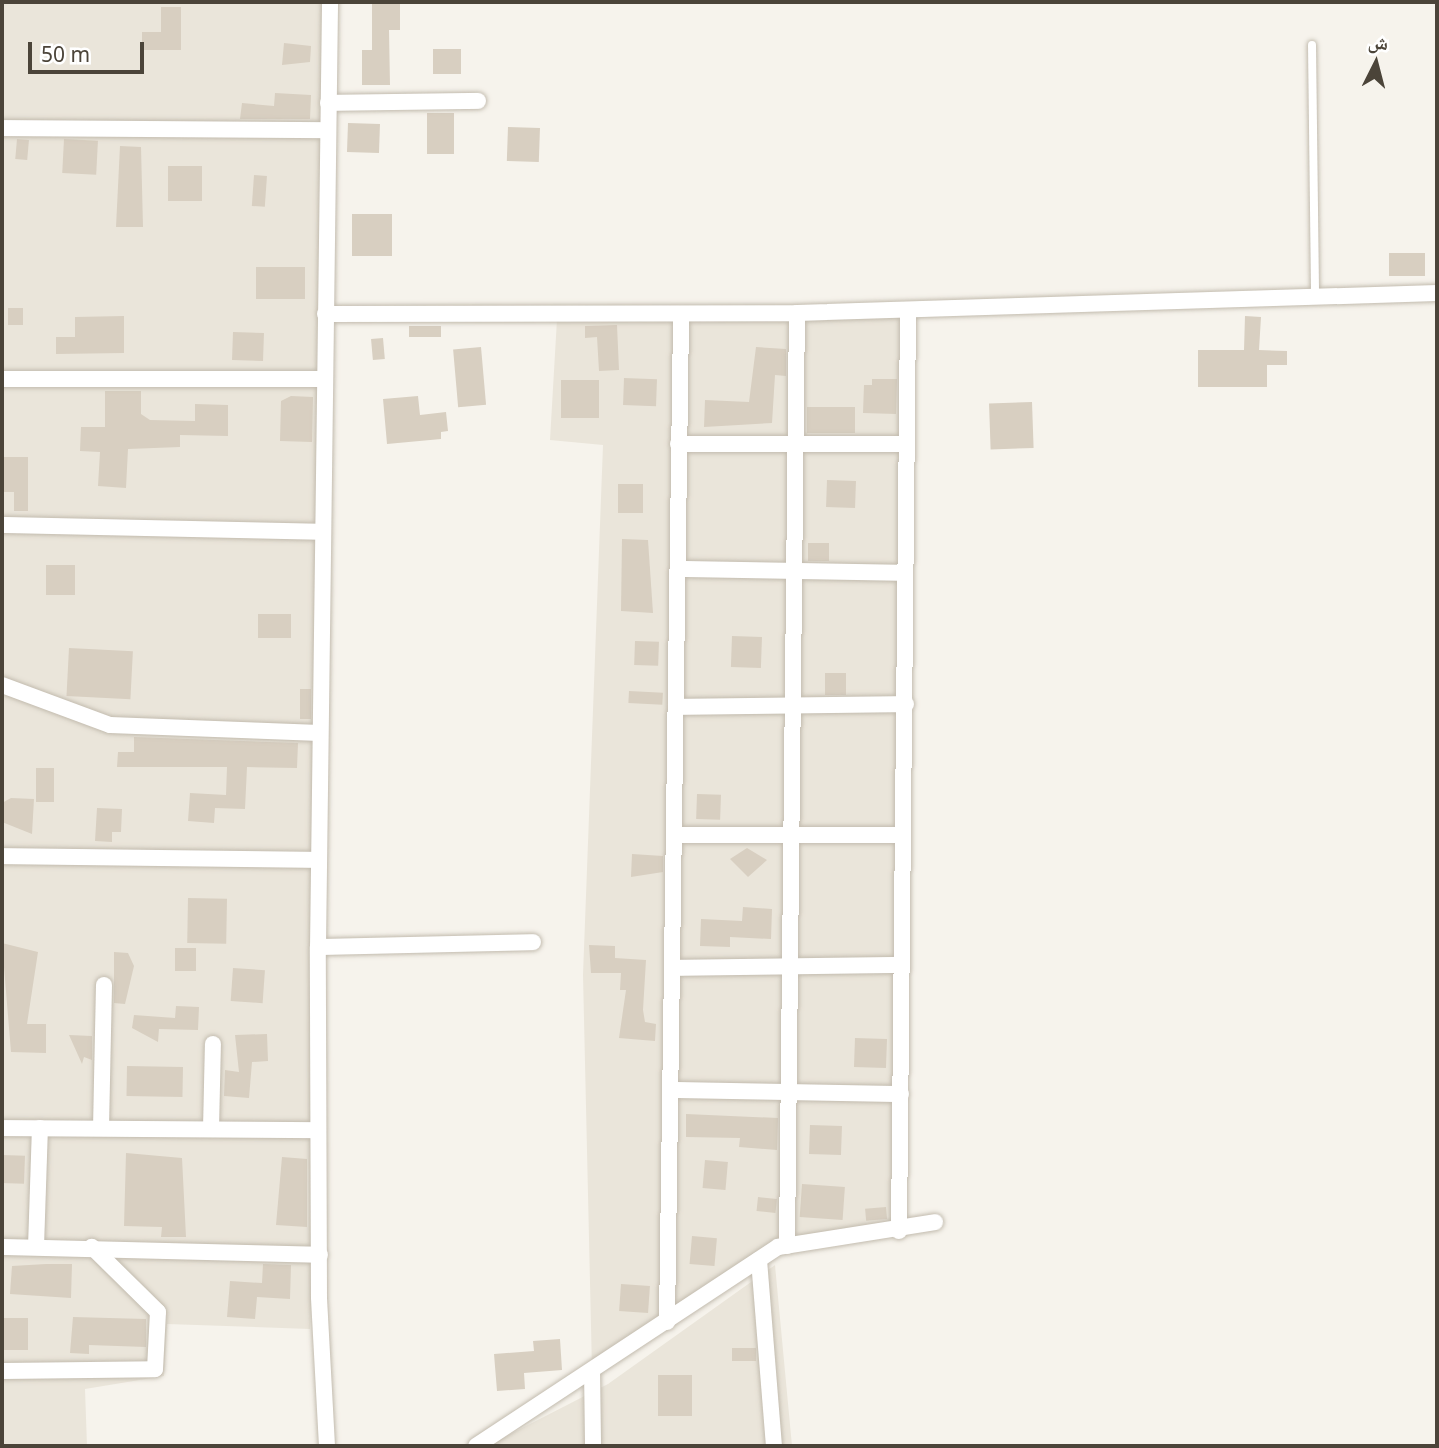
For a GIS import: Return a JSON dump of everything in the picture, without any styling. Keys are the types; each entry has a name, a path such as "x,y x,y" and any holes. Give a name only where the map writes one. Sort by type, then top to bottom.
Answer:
{"street":[{"path":"327,1446 318,1130 318,860 330,2"},
{"path":"327,103 478,101"},
{"path":"2,128 327,130"},
{"path":"325,314 681,315 908,311 1437,293"},
{"path":"899,1231 908,311"},
{"path":"787,1246 797,313"},
{"path":"667,1322 681,315"},
{"path":"2,379 324,379"},
{"path":"678,444 907,444"},
{"path":"2,525 323,532"},
{"path":"679,569 905,573"},
{"path":"2,685 110,725 320,733"},
{"path":"676,707 793,708 906,704"},
{"path":"675,835 903,835"},
{"path":"2,856 318,860"},
{"path":"318,947 533,942"},
{"path":"673,968 902,965"},
{"path":"101,1128 104,985"},
{"path":"211,1129 212,1044"},
{"path":"671,1090 901,1094"},
{"path":"2,1128 318,1130"},
{"path":"36,1247 40,1128"},
{"path":"476,1446 494,1440 592,1370 759,1260 787,1246 899,1231 935,1222"},
{"path":"2,1247 92,1247 320,1255"},
{"path":"2,1371 156,1369 158,1311 92,1247"},
{"path":"759,1260 774,1446"},
{"path":"592,1370 593,1446"}],"lane":[{"path":"1312,45 1315,297"}],"shaded area":[{"path":"2,2 323,2 318,1130 310,1329 167,1324 164,1376 85,1389 87,1446 2,1446"},
{"path":"908,311 899,1231 778,1247 592,1370 583,975 603,445 550,440 557,319"},
{"path":"775,1265 792,1446 487,1446 608,1384"}],"building":[{"path":"372,2 400,2 400,30 389,30 390,85 362,85 362,50 372,50"},
{"path":"161,7 181,7 181,50 142,50 142,32 161,32"},
{"path":"284,43 311,46 310,62 282,65"},
{"path":"433,49 461,49 461,74 433,74"},
{"path":"275,93 311,95 310,119 240,119 242,103 274,106"},
{"path":"427,113 454,113 454,154 427,154"},
{"path":"348,123 380,124 379,153 347,152"},
{"path":"508,127 540,128 539,162 507,161"},
{"path":"17,139 29,140 27,160 15,159"},
{"path":"64,139 98,141 96,175 62,173"},
{"path":"120,146 141,147 143,227 116,227"},
{"path":"168,166 202,166 202,201 168,201"},
{"path":"254,175 267,176 265,207 252,206"},
{"path":"352,214 392,214 392,256 352,256"},
{"path":"1389,253 1425,253 1425,276 1389,276"},
{"path":"256,267 305,267 305,299 256,299"},
{"path":"8,308 23,308 23,325 8,325"},
{"path":"124,316 124,353 56,354 56,337 75,337 75,317"},
{"path":"1245,316 1261,317 1259,350 1287,351 1287,365 1267,365 1267,387 1198,387 1198,350 1244,350"},
{"path":"617,325 619,370 599,371 597,337 585,338 585,326"},
{"path":"409,326 441,326 441,337 409,337"},
{"path":"233,332 264,333 263,361 232,360"},
{"path":"383,338 385,359 373,360 371,339"},
{"path":"481,347 486,405 458,407 453,349"},
{"path":"756,347 786,349 786,376 775,375 772,423 704,427 705,400 749,402"},
{"path":"624,378 657,379 656,406 623,405"},
{"path":"872,379 897,379 896,414 863,413 864,385 872,385"},
{"path":"561,380 599,380 599,418 561,418"},
{"path":"105,391 141,391 141,414 150,420 195,421 195,404 228,405 228,436 180,435 180,447 128,449 126,488 98,486 100,452 80,451 81,427 105,427"},
{"path":"291,396 313,397 312,442 280,441 281,401"},
{"path":"418,396 420,415 446,412 448,431 441,432 441,439 387,444 383,399"},
{"path":"1032,402 1034,448 991,449 989,404"},
{"path":"807,407 855,407 855,433 807,433"},
{"path":"2,457 28,457 28,511 14,511 14,492 2,492"},
{"path":"827,480 856,481 855,508 826,507"},
{"path":"618,484 643,484 643,513 618,513"},
{"path":"622,539 648,540 653,613 621,611"},
{"path":"808,543 829,543 829,561 808,561"},
{"path":"46,565 75,565 75,595 46,595"},
{"path":"258,614 291,614 291,638 258,638"},
{"path":"732,636 762,637 761,668 731,667"},
{"path":"635,641 659,642 658,666 634,665"},
{"path":"69,648 133,651 130,699 66,696"},
{"path":"825,673 846,673 846,695 825,695"},
{"path":"300,689 311,689 311,719 300,719"},
{"path":"629,691 663,693 662,705 628,703"},
{"path":"134,737 298,743 297,768 247,767 245,809 215,808 214,823 188,821 190,793 226,795 227,767 117,767 118,752 134,752"},
{"path":"36,768 54,768 54,802 36,802"},
{"path":"697,794 721,795 720,820 696,819"},
{"path":"11,798 34,799 32,834 2,822 2,803"},
{"path":"97,808 122,809 121,832 112,832 112,842 95,841"},
{"path":"747,848 767,860 748,877 730,859"},
{"path":"632,854 663,856 663,872 631,877"},
{"path":"188,898 227,899 226,944 187,943"},
{"path":"743,907 772,909 771,939 730,937 730,947 700,946 701,919 742,921"},
{"path":"2,943 38,952 27,1024 46,1024 46,1053 11,1052"},
{"path":"589,945 615,946 615,958 646,960 643,1010 645,1022 656,1024 655,1041 619,1038 626,990 620,990 621,973 591,973"},
{"path":"175,948 196,948 196,971 175,971"},
{"path":"114,952 128,953 134,966 125,1004 114,1003"},
{"path":"233,968 265,970 263,1003 231,1001"},
{"path":"176,1006 199,1007 198,1030 159,1029 158,1042 132,1028 134,1015 175,1018"},
{"path":"267,1034 268,1061 252,1062 249,1098 224,1096 225,1070 239,1072 235,1035"},
{"path":"69,1035 92,1036 92,1060 84,1057 82,1064"},
{"path":"855,1038 887,1039 886,1068 854,1067"},
{"path":"127,1066 183,1067 182,1097 126,1096"},
{"path":"686,1114 778,1118 777,1150 739,1147 740,1138 686,1137"},
{"path":"810,1125 842,1126 841,1155 809,1154"},
{"path":"126,1153 182,1158 186,1237 161,1237 162,1227 124,1226"},
{"path":"2,1155 25,1156 24,1184 2,1183"},
{"path":"282,1157 307,1159 307,1227 276,1225"},
{"path":"705,1160 728,1162 725,1190 703,1188"},
{"path":"802,1184 845,1187 843,1220 800,1217"},
{"path":"758,1197 777,1199 775,1213 757,1211"},
{"path":"886,1207 887,1219 866,1221 865,1209"},
{"path":"692,1236 717,1238 714,1266 690,1264"},
{"path":"72,1264 71,1298 10,1294 12,1266"},
{"path":"263,1264 291,1265 290,1299 257,1297 255,1319 227,1317 230,1281 262,1283"},
{"path":"621,1284 650,1286 648,1313 619,1311"},
{"path":"73,1317 146,1319 146,1347 89,1345 89,1354 70,1353"},
{"path":"2,1318 28,1318 28,1350 2,1350"},
{"path":"560,1339 562,1370 524,1373 525,1389 497,1391 494,1354 534,1351 533,1341"},
{"path":"732,1348 756,1348 756,1361 732,1361"},
{"path":"658,1375 692,1375 692,1416 658,1416"}]}
